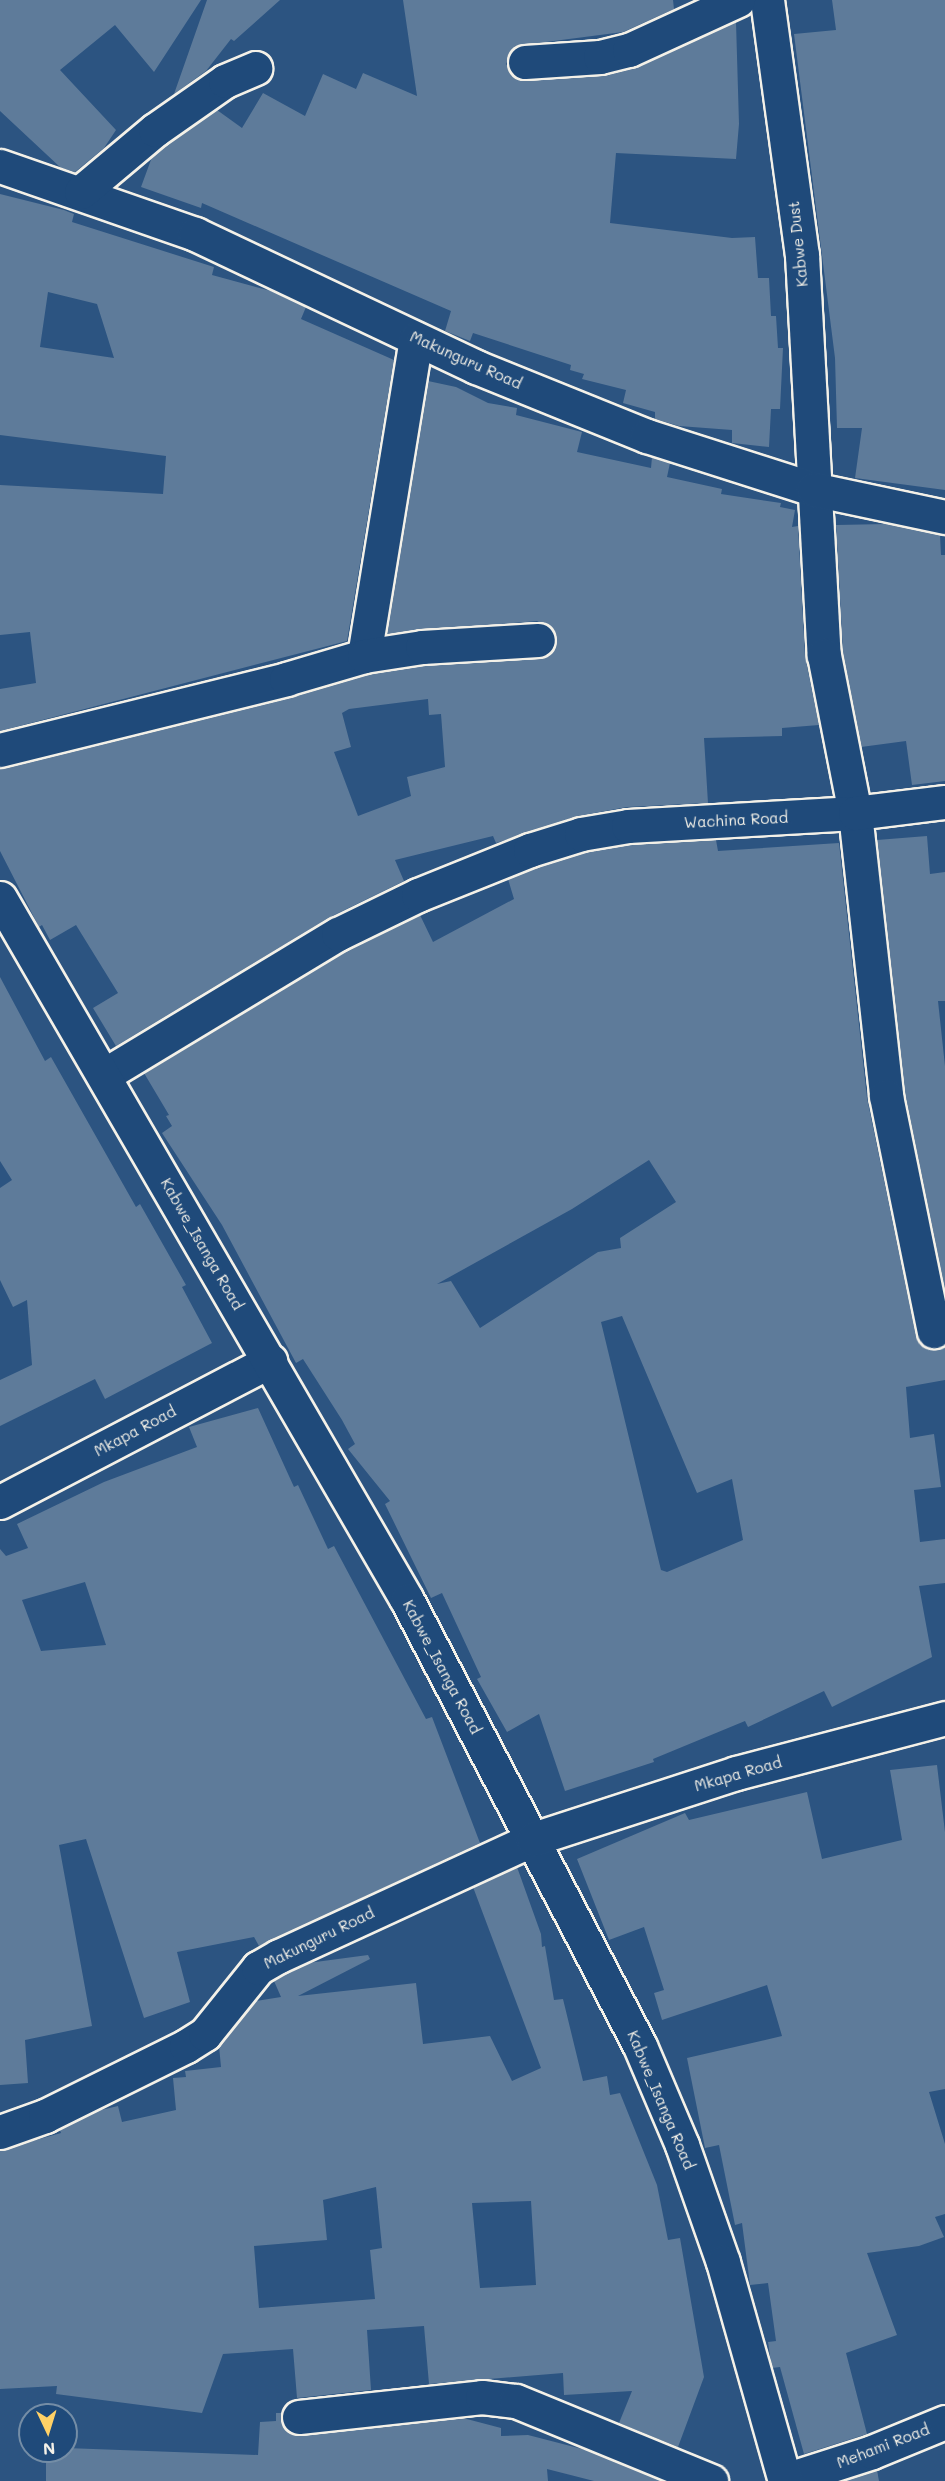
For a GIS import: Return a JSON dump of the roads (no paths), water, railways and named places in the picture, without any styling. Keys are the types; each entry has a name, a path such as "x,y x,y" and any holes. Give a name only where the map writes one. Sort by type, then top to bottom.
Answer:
{"street":[{"path":"525,62 600,57 629,50 738,0"},
{"name":"Kabwe Dust","path":"767,0 802,255 813,489 824,655 855,813 886,1096 934,1331"},
{"path":"81,192 155,130 225,81 255,68"},
{"name":"Makunguru Road","path":"0,166 81,192 206,239 416,339 647,436 813,489 945,517"},
{"path":"364,656 416,339"},
{"path":"0,750 286,680 364,656 422,647 538,640"},
{"name":"Wachina Road","path":"104,1074 338,934 418,895 530,850 581,834 628,826 855,813 945,802"},
{"name":"Kabwe_Isanga Road","path":"0,898 407,1600 640,2046 682,2145 755,2363 785,2480"},
{"name":"Mkapa Road","path":"0,1502 270,1361"},
{"name":"Mkapa Road","path":"533,1839 736,1773 945,1718"},
{"name":"Makunguru Road","path":"0,2132 45,2116 206,2034 258,1968 279,1956 533,1839"},
{"path":"299,2417 482,2397 516,2401 711,2481"},
{"name":"Mehami Road","path":"785,2480 872,2452 945,2421"}]}
